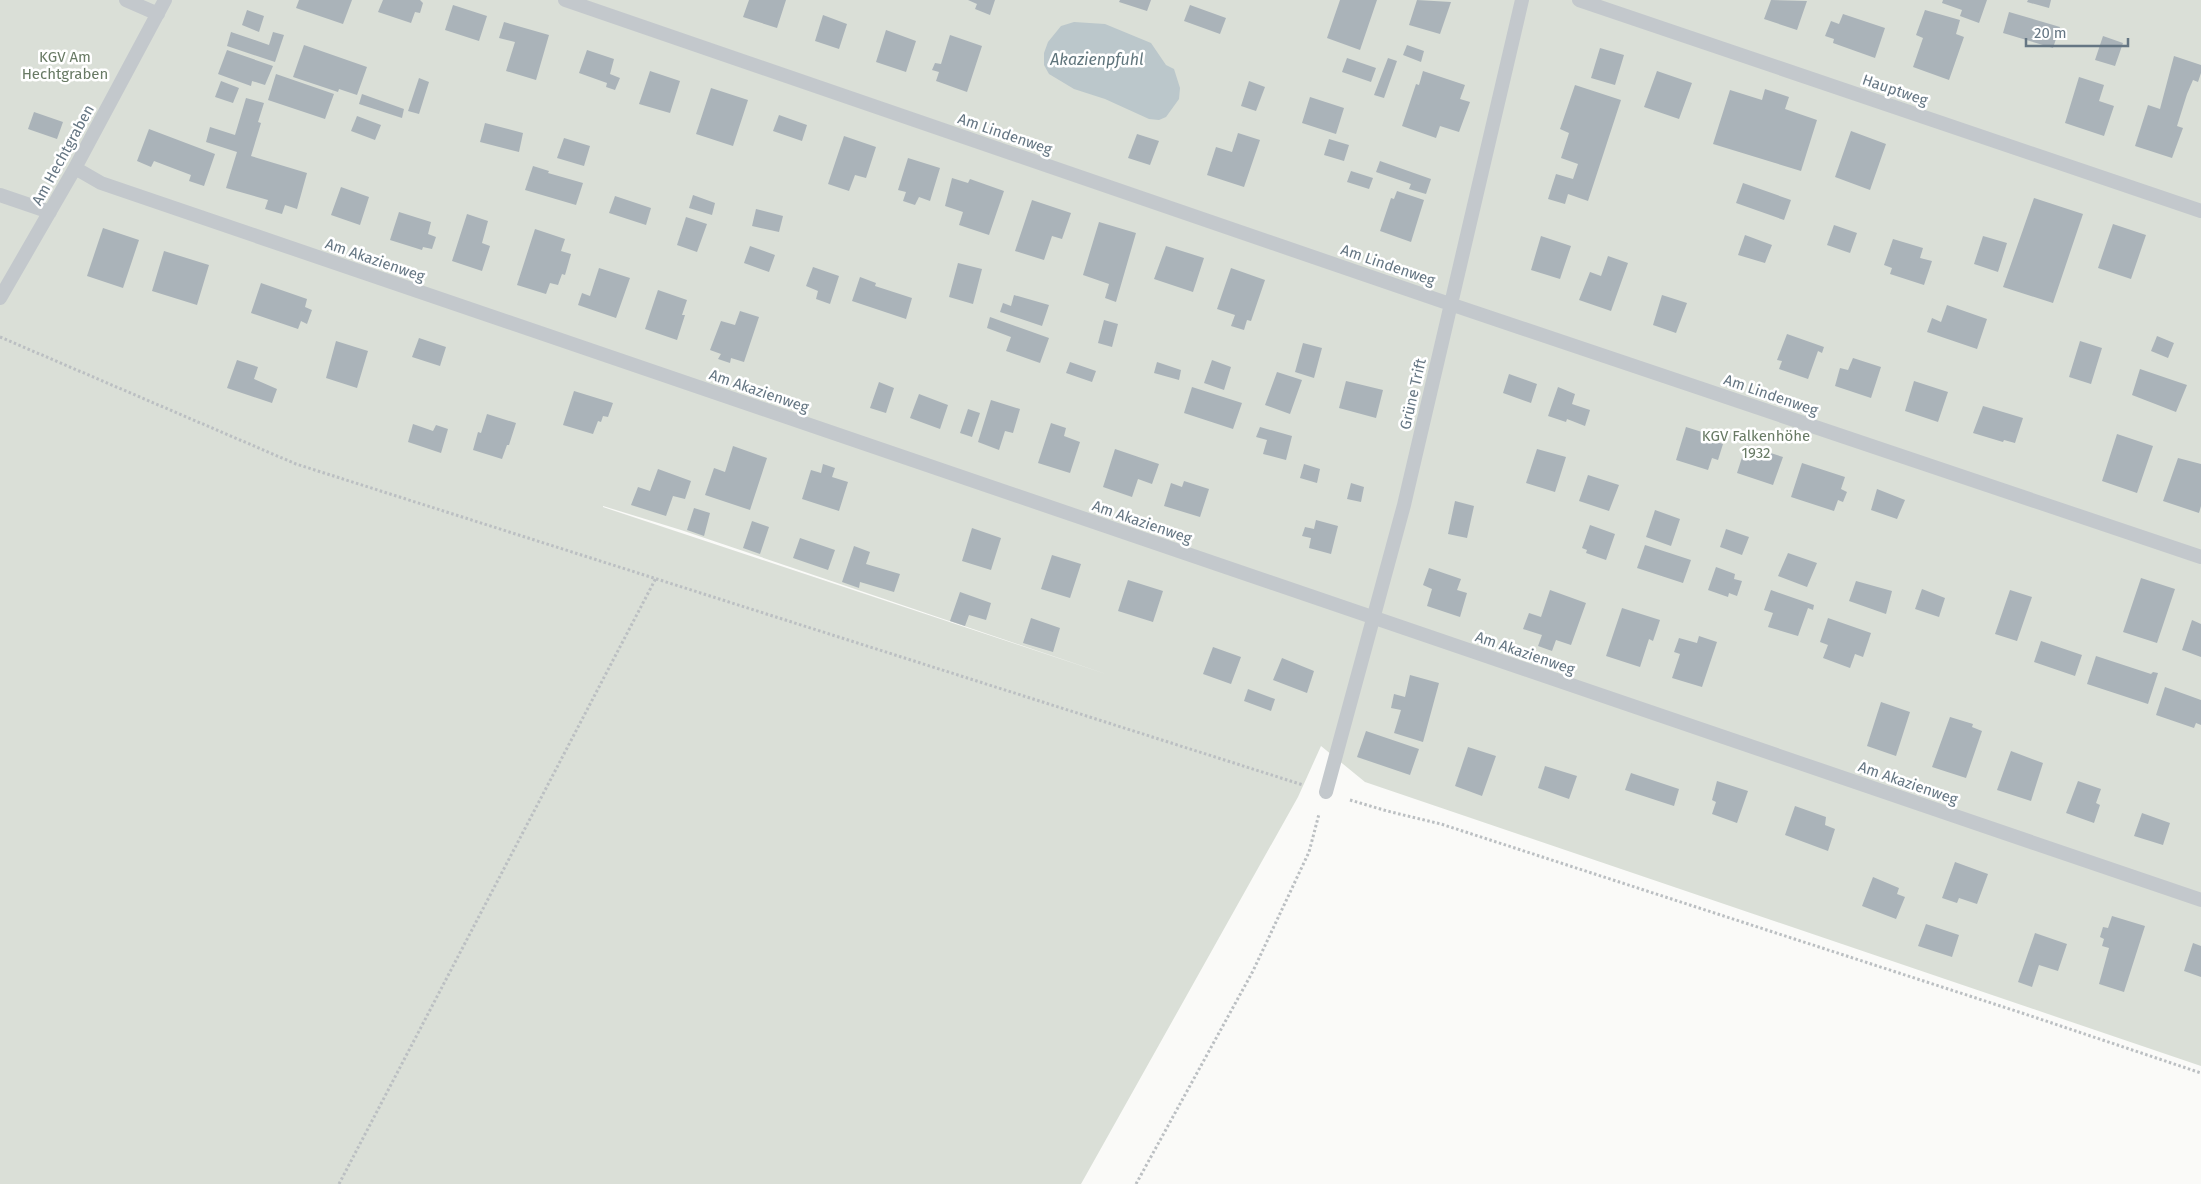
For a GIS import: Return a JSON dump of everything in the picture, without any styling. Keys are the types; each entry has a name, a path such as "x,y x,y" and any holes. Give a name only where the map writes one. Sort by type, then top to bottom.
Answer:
{"lane":[{"path":"126,0 158,14"},
{"name":"Am Hechtgraben","path":"0,298 75,168 165,0"},
{"name":"Am Lindenweg","path":"565,0 1450,304 2201,557"},
{"name":"Grüne Trift","path":"1326,792 1404,504 1522,0"},
{"name":"Hauptweg","path":"1579,0 2201,211"},
{"name":"Am Akazienweg","path":"75,168 110,186 2201,900"},
{"path":"0,195 50,212"}],"path":[{"path":"0,337 296,464 1326,792 1387,811 1450,827 2201,1073"},
{"path":"339,1184 656,578"},
{"path":"1136,1184 1253,971 1309,852 1326,792"}],"green space":[{"name":"KGV Falkenhöhe 1932","path":"0,0 2201,0 2201,1066 1365,782 1321,746 1298,797 1081,1184 0,1184","holes":["603,506 681,530 1109,675"]}],"water":[{"name":"Akazienpfuhl","path":"1074,22 1105,24 1151,43 1166,65 1174,69 1180,88 1179,99 1166,117 1159,120 1149,119 1105,99 1074,89 1049,74 1044,65 1044,53 1048,42 1061,26"}],"building":[{"path":"299,0 352,0 343,24 296,8"},
{"path":"383,0 420,0 423,3 420,13 415,12 411,23 378,12"},
{"path":"749,0 786,0 777,28 743,17"},
{"path":"968,0 995,0 990,15 975,9 977,4"},
{"path":"1120,0 1151,0 1147,11 1119,2"},
{"path":"1340,0 1377,0 1360,50 1327,38"},
{"path":"1417,0 1451,2 1440,34 1409,25"},
{"path":"1771,0 1807,1 1797,30 1764,19"},
{"path":"1943,0 1987,0 1979,23 1960,16 1962,10 1942,3"},
{"path":"2028,0 2051,0 2049,8 2027,2"},
{"path":"453,5 487,16 479,41 445,30"},
{"path":"1190,5 1226,18 1220,34 1184,21"},
{"path":"247,10 264,16 259,32 242,25"},
{"path":"1925,10 1960,20 1956,34 1964,37 1949,80 1913,67 1923,38 1916,35"},
{"path":"2009,12 2060,27 2053,48 2003,33"},
{"path":"1843,14 1885,28 1875,58 1833,43 1834,39 1825,36 1831,21 1839,24"},
{"path":"823,15 847,24 839,49 815,41"},
{"path":"504,22 549,35 536,80 506,71 515,42 499,38"},
{"path":"886,30 916,41 906,72 876,62"},
{"path":"231,32 269,45 273,32 284,35 275,62 227,46"},
{"path":"950,35 982,46 967,92 936,81 939,72 932,70 935,63 941,64"},
{"path":"2103,36 2123,43 2115,66 2095,60"},
{"path":"304,45 367,67 357,95 339,89 338,92 293,77"},
{"path":"1407,45 1424,51 1421,62 1403,55"},
{"path":"1600,48 1624,55 1615,85 1591,78"},
{"path":"227,50 273,66 265,85 252,81 251,86 218,74"},
{"path":"587,50 614,59 610,74 620,78 615,90 606,87 607,83 579,73"},
{"path":"2174,56 2201,65 2201,73 2198,82 2193,80 2187,94 2177,126 2183,128 2172,158 2135,146 2148,105 2160,109"},
{"path":"1347,58 1376,68 1371,82 1342,72"},
{"path":"1388,58 1397,61 1384,98 1374,95"},
{"path":"650,71 680,81 670,113 639,104"},
{"path":"1423,71 1465,85 1460,99 1470,102 1459,132 1440,126 1436,138 1402,126 1416,84 1419,85"},
{"path":"1657,71 1692,83 1679,119 1644,107"},
{"path":"276,74 334,94 325,119 268,100"},
{"path":"2079,77 2104,85 2099,101 2114,106 2104,136 2065,123"},
{"path":"419,78 429,82 419,114 408,111"},
{"path":"221,81 239,88 233,103 215,97"},
{"path":"1249,81 1265,87 1256,111 1241,106"},
{"path":"1575,85 1621,100 1588,201 1568,194 1565,204 1548,199 1556,174 1573,179 1578,164 1561,158 1569,133 1560,129"},
{"path":"711,88 748,100 733,146 696,134"},
{"path":"1765,89 1789,97 1785,109 1817,120 1801,171 1713,144 1730,90 1762,100"},
{"path":"362,94 404,109 402,118 359,104"},
{"path":"1310,97 1344,108 1336,134 1302,123"},
{"path":"246,98 264,103 258,122 261,123 251,156 307,173 297,209 285,205 282,214 265,209 268,200 226,188 237,152 206,142 210,127 235,135"},
{"path":"34,112 63,122 57,139 28,129"},
{"path":"779,115 807,125 802,141 773,131"},
{"path":"357,116 381,125 375,140 351,131"},
{"path":"485,123 523,133 519,152 480,142"},
{"path":"149,129 215,154 204,186 189,181 191,175 154,161 151,167 137,161"},
{"path":"1851,131 1886,144 1870,190 1835,177"},
{"path":"1238,133 1260,140 1244,187 1207,175 1216,147 1232,152"},
{"path":"1137,134 1159,141 1150,165 1128,158"},
{"path":"844,136 876,147 866,178 855,175 849,191 828,184"},
{"path":"564,138 590,146 584,166 557,158"},
{"path":"1329,139 1349,145 1344,161 1324,155"},
{"path":"908,158 940,168 930,201 919,197 915,205 903,201 906,192 898,190"},
{"path":"1380,161 1431,179 1426,194 1409,189 1411,184 1376,172"},
{"path":"533,166 549,171 548,173 583,183 576,205 525,190"},
{"path":"1351,171 1373,178 1369,189 1347,182"},
{"path":"952,178 968,183 970,179 1004,191 989,235 959,225 963,212 945,206"},
{"path":"1743,183 1791,200 1784,220 1736,203"},
{"path":"341,187 369,197 360,225 331,215"},
{"path":"1397,191 1424,200 1411,242 1380,231 1391,198 1394,199"},
{"path":"693,195 715,203 712,215 689,208"},
{"path":"615,196 651,208 646,225 609,213"},
{"path":"2034,198 2083,214 2053,303 2003,287"},
{"path":"1032,200 1071,213 1062,239 1052,236 1044,260 1015,251"},
{"path":"756,209 783,216 779,232 752,226"},
{"path":"399,212 431,222 428,234 436,237 432,249 423,247 422,250 390,240"},
{"path":"467,214 488,221 482,243 490,246 482,271 452,261"},
{"path":"686,217 707,224 697,252 677,245"},
{"path":"1099,222 1136,233 1116,302 1105,298 1109,284 1083,275"},
{"path":"2113,224 2146,235 2131,279 2098,268"},
{"path":"1834,225 1857,233 1850,253 1827,245"},
{"path":"103,228 139,240 123,288 87,276"},
{"path":"535,229 565,239 561,251 571,254 565,275 562,274 558,285 550,283 546,294 517,285"},
{"path":"1745,235 1772,245 1765,263 1738,255"},
{"path":"1541,236 1571,246 1560,279 1531,270"},
{"path":"1983,236 2007,243 1998,272 1974,264"},
{"path":"1893,239 1923,248 1920,258 1932,261 1924,285 1890,274 1892,268 1884,265"},
{"path":"750,246 775,255 769,272 744,263"},
{"path":"1166,246 1204,258 1193,292 1154,279"},
{"path":"164,251 209,265 197,305 152,291"},
{"path":"1608,256 1628,263 1611,311 1579,300 1590,272 1601,276"},
{"path":"958,263 982,269 973,304 949,297"},
{"path":"813,267 839,276 830,304 816,299 818,291 806,286"},
{"path":"599,268 630,278 616,318 578,305 582,293 590,296"},
{"path":"1231,268 1265,280 1251,321 1247,320 1244,330 1231,326 1235,315 1217,309"},
{"path":"860,277 876,283 875,286 912,298 906,319 852,301"},
{"path":"261,283 307,299 305,307 312,310 307,324 301,321 298,329 251,313"},
{"path":"658,290 687,300 682,315 685,315 677,340 645,329"},
{"path":"1014,295 1049,305 1042,326 1000,312 1003,303 1011,306"},
{"path":"1662,295 1687,303 1676,333 1653,325"},
{"path":"1947,305 1987,319 1977,349 1927,332 1932,318 1941,322"},
{"path":"740,311 759,317 744,362 731,358 730,363 718,359 721,354 710,350 721,321 735,325"},
{"path":"990,317 1049,338 1040,363 1006,351 1011,337 987,328"},
{"path":"1104,320 1118,324 1112,347 1098,343"},
{"path":"1787,334 1824,347 1822,353 1818,351 1808,379 1779,369 1782,361 1777,360"},
{"path":"2157,336 2174,343 2168,358 2151,351"},
{"path":"419,338 446,347 440,366 412,357"},
{"path":"336,341 368,351 357,388 326,378"},
{"path":"2080,341 2102,348 2091,384 2069,377"},
{"path":"1303,343 1322,348 1314,378 1295,372"},
{"path":"1853,358 1881,367 1871,398 1835,386 1840,368 1848,370"},
{"path":"237,360 258,367 254,379 277,389 272,403 227,388"},
{"path":"1212,360 1231,367 1224,390 1204,383"},
{"path":"1070,362 1096,371 1092,382 1066,373"},
{"path":"1157,362 1181,370 1179,380 1154,373"},
{"path":"2140,369 2187,385 2176,412 2132,395"},
{"path":"1277,372 1302,380 1290,414 1265,405"},
{"path":"1509,374 1537,384 1531,403 1503,393"},
{"path":"1346,381 1383,390 1376,418 1339,408"},
{"path":"1914,381 1948,392 1938,422 1905,411"},
{"path":"879,382 894,388 886,413 870,408"},
{"path":"1192,387 1242,403 1233,429 1184,413"},
{"path":"1558,387 1575,394 1572,404 1590,410 1585,426 1567,419 1566,422 1548,416"},
{"path":"574,391 613,403 608,417 603,416 601,422 598,421 593,434 563,425"},
{"path":"919,394 948,405 940,429 910,418"},
{"path":"991,400 1020,409 1013,433 1005,431 999,450 978,442"},
{"path":"1983,406 2023,418 2015,443 2004,440 2003,442 1973,433"},
{"path":"968,409 980,413 972,437 960,433"},
{"path":"487,414 516,423 502,459 473,450 478,432 481,433"},
{"path":"1051,423 1066,428 1064,436 1080,442 1070,473 1038,463"},
{"path":"413,424 433,431 436,425 448,429 441,453 408,442"},
{"path":"1260,427 1292,436 1286,460 1263,454 1267,440 1256,437"},
{"path":"1686,427 1718,437 1717,442 1723,444 1718,460 1712,458 1708,470 1676,460"},
{"path":"2117,434 2153,446 2137,493 2102,481"},
{"path":"1746,445 1783,457 1773,485 1737,473"},
{"path":"733,446 767,458 750,510 705,495 714,468 725,472"},
{"path":"1115,449 1159,464 1152,484 1138,479 1132,497 1103,487"},
{"path":"1537,449 1566,457 1555,492 1526,483"},
{"path":"2178,458 2201,464 2201,506 2199,513 2163,501"},
{"path":"1802,463 1845,477 1841,489 1847,492 1843,502 1838,500 1834,511 1791,497"},
{"path":"823,464 835,468 832,477 848,482 839,511 802,499 811,470 821,473"},
{"path":"1304,464 1320,469 1317,483 1300,478"},
{"path":"658,469 691,481 685,499 673,496 666,516 631,505 638,487 650,491"},
{"path":"1588,475 1619,485 1609,511 1579,501"},
{"path":"1184,481 1209,489 1200,517 1164,506 1171,483 1182,487"},
{"path":"1351,483 1364,487 1361,502 1347,499"},
{"path":"1877,489 1905,500 1897,519 1871,510"},
{"path":"1455,501 1474,506 1467,538 1448,534"},
{"path":"694,508 710,513 704,536 687,530"},
{"path":"1655,510 1680,519 1671,546 1646,537"},
{"path":"1316,520 1338,526 1331,554 1309,548 1311,538 1302,536 1305,527 1314,529"},
{"path":"752,521 769,527 760,554 743,548"},
{"path":"1590,525 1615,534 1606,560 1586,553 1587,550 1582,548"},
{"path":"972,528 1001,538 991,570 962,561"},
{"path":"1726,529 1749,537 1742,555 1720,547"},
{"path":"800,538 835,550 828,570 793,558"},
{"path":"1645,545 1691,560 1683,583 1637,568"},
{"path":"854,546 870,552 866,564 900,574 894,592 860,582 859,588 842,582"},
{"path":"1788,553 1817,563 1807,587 1778,576"},
{"path":"1052,555 1081,564 1070,598 1041,589"},
{"path":"1716,567 1735,574 1734,579 1742,581 1737,596 1729,593 1728,597 1708,590"},
{"path":"1429,568 1461,579 1457,590 1467,593 1460,617 1427,606 1432,589 1423,585"},
{"path":"2141,578 2175,589 2157,643 2123,632"},
{"path":"1128,580 1163,591 1153,622 1118,611"},
{"path":"1856,581 1892,591 1886,614 1849,601"},
{"path":"1922,589 1945,598 1939,617 1915,609"},
{"path":"1550,590 1586,603 1571,645 1556,640 1552,651 1538,646 1542,635 1523,629 1529,613 1541,617"},
{"path":"1771,590 1814,605 1813,610 1808,608 1798,636 1768,627 1773,613 1764,610"},
{"path":"2010,590 2032,597 2017,641 1995,634"},
{"path":"960,592 991,603 986,620 969,615 965,626 950,621"},
{"path":"1622,608 1660,620 1653,641 1649,639 1640,667 1606,656"},
{"path":"1031,618 1060,628 1053,652 1023,643"},
{"path":"1828,618 1871,633 1863,657 1855,654 1850,668 1823,658 1828,645 1820,642"},
{"path":"2192,620 2201,624 2201,657 2182,650"},
{"path":"1699,636 1717,642 1702,687 1672,678 1680,654 1674,652 1679,638 1697,643"},
{"path":"2041,641 2082,655 2075,676 2034,662"},
{"path":"1213,647 1241,657 1231,684 1203,674"},
{"path":"2096,656 2151,674 2153,672 2158,673 2148,704 2087,684"},
{"path":"1282,658 1314,671 1307,693 1273,680"},
{"path":"1410,675 1439,683 1423,742 1394,733 1401,710 1391,708 1394,694 1405,697"},
{"path":"2165,687 2201,700 2201,725 2196,723 2194,728 2156,715"},
{"path":"1248,689 1275,699 1271,711 1244,701"},
{"path":"1881,702 1910,712 1896,756 1867,746"},
{"path":"1950,717 1973,724 1972,727 1982,731 1966,778 1932,767"},
{"path":"1366,731 1419,749 1410,775 1357,757"},
{"path":"1468,747 1496,756 1482,796 1455,786"},
{"path":"2011,751 2043,763 2031,801 1997,790"},
{"path":"1545,766 1577,776 1569,799 1538,788"},
{"path":"1631,773 1679,789 1674,806 1625,790"},
{"path":"1717,781 1748,791 1737,823 1712,814 1716,802 1712,800"},
{"path":"2078,781 2101,789 2096,803 2100,805 2094,823 2066,813"},
{"path":"1795,806 1826,817 1825,825 1835,829 1828,851 1785,835"},
{"path":"2142,813 2170,823 2163,845 2134,836"},
{"path":"1955,862 1988,874 1977,904 1959,898 1957,903 1942,898"},
{"path":"1873,877 1899,888 1897,894 1905,897 1896,919 1862,906"},
{"path":"2112,916 2145,926 2124,992 2099,984 2109,948 2102,946 2104,939 2100,937 2103,927 2108,928"},
{"path":"1926,924 1959,935 1952,957 1918,946"},
{"path":"2035,933 2067,944 2058,971 2039,965 2032,987 2018,982"},
{"path":"2193,943 2201,946 2201,977 2184,971"}],"park label":[{"name":"KGV Am Hechtgraben","path":"65,66"}]}
